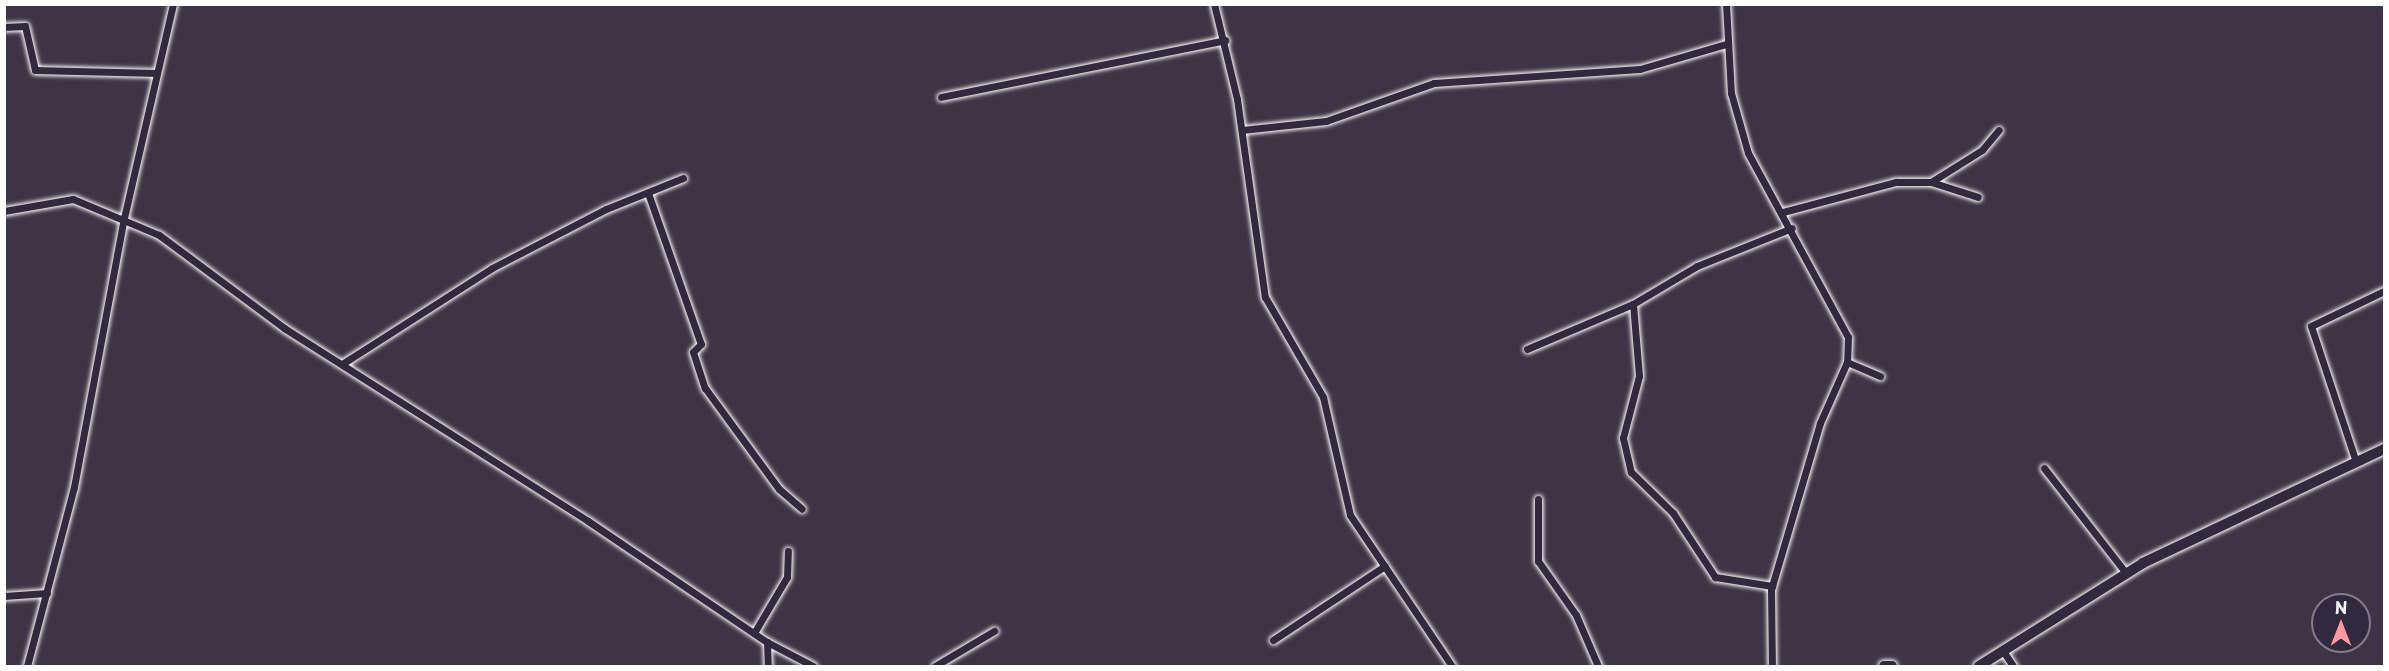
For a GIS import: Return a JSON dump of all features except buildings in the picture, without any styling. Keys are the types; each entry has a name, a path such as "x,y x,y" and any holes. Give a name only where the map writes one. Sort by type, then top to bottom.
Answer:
{"street":[{"path":"27,666 74,487 124,218 173,4"},
{"path":"1214,4 1225,40 1242,130 1265,297 1323,397 1350,516 1452,666"},
{"path":"1726,4 1726,44 1731,93 1748,153 1792,228 1846,330 1847,362 1820,423 1772,586 1772,666"},
{"path":"4,27 25,26 35,70 157,73"},
{"path":"941,97 1225,40"},
{"path":"1242,130 1326,121 1434,83 1640,69 1726,44"},
{"path":"1931,182 1982,150 1999,130"},
{"path":"342,364 492,268 683,178"},
{"path":"1783,212 1861,188 1931,182 1978,197"},
{"path":"648,193 700,344 693,352 705,388 779,489 802,510"},
{"path":"4,211 73,199 124,218 159,235 244,302 767,642 813,666"},
{"path":"1527,349 1633,304 1683,273 1792,228"},
{"path":"2356,462 2311,326 2385,291"},
{"path":"1633,304 1639,376 1623,438 1631,472 1678,519 1715,577 1772,586"},
{"path":"1847,362 1880,376"},
{"path":"1979,666 2126,573 2385,449"},
{"path":"2044,468 2126,573"},
{"path":"1538,499 1538,561 1576,615 1599,666"},
{"path":"754,633 787,577 788,552"},
{"path":"1273,640 1385,566"},
{"path":"4,596 47,593"},
{"path":"935,666 994,631"},
{"path":"767,642 768,666"},
{"path":"2003,651 2013,666"},
{"path":"1884,666 1892,666"}]}
